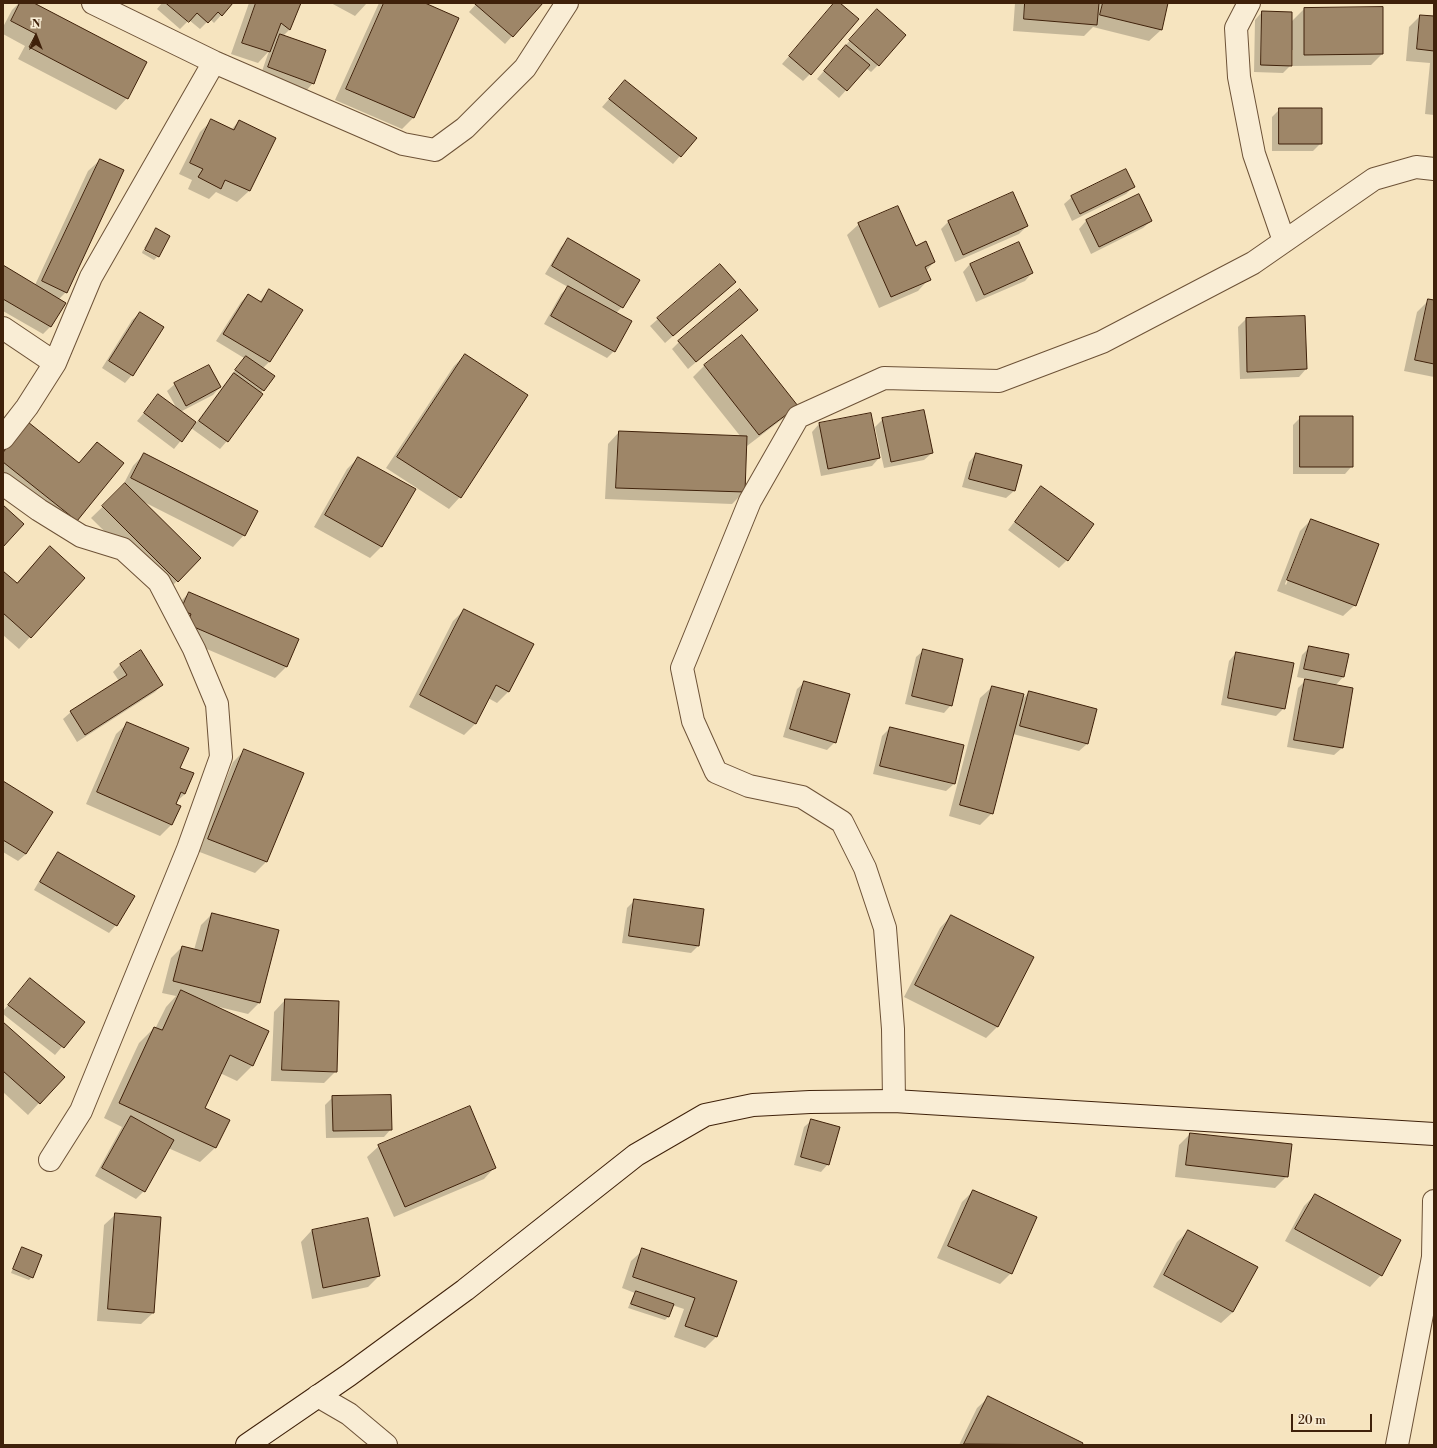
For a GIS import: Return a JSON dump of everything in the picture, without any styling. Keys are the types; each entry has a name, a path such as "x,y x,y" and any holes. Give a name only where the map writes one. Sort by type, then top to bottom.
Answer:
{"street":[{"path":"93,3 214,62 403,144 435,150 465,128 525,68 567,3"},
{"path":"1249,3 1236,28 1239,77 1254,154 1284,241"},
{"path":"3,438 27,407 55,363 91,277 214,62"},
{"path":"894,1101 893,1029 885,928 865,868 842,822 802,797 748,786 716,772 693,721 682,668 750,501 798,417 884,378 999,381 1102,342 1253,263 1374,179 1416,167 1434,169"},
{"path":"3,328 55,363"},
{"path":"3,484 39,510 81,536 123,550 159,582 194,649 217,704 220,757 188,849 81,1111 50,1160"},
{"path":"247,1445 318,1396 465,1290 636,1155 705,1115 753,1105 810,1102 894,1101 1434,1134"},
{"path":"1397,1445 1433,1257 1434,1201"},
{"path":"318,1396 350,1414 386,1445"}],"building":[{"path":"20,3 34,3 147,62 128,99 29,47 36,34 11,21"},
{"path":"166,3 233,3 222,16 218,12 208,23 197,13 189,22"},
{"path":"256,3 301,3 290,30 281,23 270,52 242,43"},
{"path":"384,3 425,3 459,18 414,118 346,89"},
{"path":"543,3 513,37 475,4"},
{"path":"834,3 840,3 859,19 811,75 789,56"},
{"path":"1025,3 1099,3 1097,25 1024,19"},
{"path":"1103,3 1168,3 1162,30 1100,15"},
{"path":"1383,7 1383,54 1304,55 1304,8"},
{"path":"877,9 906,35 879,66 849,40"},
{"path":"1262,11 1292,12 1292,66 1261,65"},
{"path":"1420,15 1434,16 1434,51 1417,49"},
{"path":"280,34 326,50 314,84 268,67"},
{"path":"846,45 870,65 847,91 824,71"},
{"path":"625,80 697,138 681,157 609,99"},
{"path":"1279,108 1322,108 1322,144 1279,144"},
{"path":"211,119 234,130 239,120 276,138 250,191 225,180 221,189 198,177 203,169 190,163"},
{"path":"100,159 124,170 67,293 42,281"},
{"path":"1126,169 1135,187 1080,214 1071,196"},
{"path":"1013,192 1028,226 963,255 948,221"},
{"path":"1139,194 1152,221 1099,247 1086,220"},
{"path":"898,206 916,246 926,241 935,262 925,267 931,280 891,297 858,223"},
{"path":"156,228 170,236 159,257 145,250"},
{"path":"568,238 640,280 623,308 552,266"},
{"path":"1019,242 1033,273 984,295 970,264"},
{"path":"720,264 736,282 673,336 657,318"},
{"path":"3,265 66,303 51,327 3,299"},
{"path":"568,286 632,321 615,352 551,316"},
{"path":"269,289 303,310 270,362 223,334 248,294 261,302"},
{"path":"740,289 758,310 696,362 678,341"},
{"path":"1428,299 1434,300 1434,364 1415,360"},
{"path":"140,312 164,327 133,376 109,361"},
{"path":"1305,316 1307,369 1247,372 1246,318"},
{"path":"742,335 798,406 759,435 704,365"},
{"path":"465,354 528,395 461,498 397,457"},
{"path":"246,356 275,376 264,391 235,370"},
{"path":"209,365 221,387 186,406 174,383"},
{"path":"234,373 263,394 228,442 199,421"},
{"path":"158,394 196,422 182,442 144,413"},
{"path":"924,410 933,453 891,462 882,418"},
{"path":"871,413 880,458 828,469 819,423"},
{"path":"1300,416 1353,416 1353,467 1300,467"},
{"path":"28,422 79,463 97,442 124,463 77,521 3,462 3,453"},
{"path":"619,431 747,436 745,492 616,488"},
{"path":"144,453 258,511 245,536 131,478"},
{"path":"976,453 1022,465 1015,491 969,479"},
{"path":"358,457 416,489 382,547 325,515"},
{"path":"125,483 201,558 178,582 102,506"},
{"path":"1041,486 1094,524 1068,561 1015,522"},
{"path":"3,505 24,524 3,547"},
{"path":"1311,519 1379,544 1356,606 1287,580"},
{"path":"50,546 85,578 31,638 3,613 3,571 17,583"},
{"path":"189,592 299,639 287,667 187,624 191,614 181,610"},
{"path":"464,609 534,644 509,692 496,685 476,724 420,695"},
{"path":"1309,646 1349,654 1344,677 1304,669"},
{"path":"923,649 963,659 952,706 912,696"},
{"path":"141,650 163,685 85,735 70,711 127,675 120,664"},
{"path":"1236,652 1294,663 1285,709 1228,698"},
{"path":"1305,679 1353,688 1343,748 1294,740"},
{"path":"804,681 850,694 836,743 790,729"},
{"path":"992,686 1024,694 993,814 960,805"},
{"path":"1029,691 1097,709 1088,744 1020,726"},
{"path":"127,722 189,748 180,768 194,773 185,794 181,792 176,804 181,806 172,825 97,792"},
{"path":"890,727 964,745 955,784 880,766"},
{"path":"244,749 304,773 267,862 208,839"},
{"path":"3,781 53,812 26,854 3,840"},
{"path":"58,852 135,896 117,926 40,882"},
{"path":"634,899 704,909 699,946 629,936"},
{"path":"212,913 279,930 260,1003 173,981 182,946 202,951"},
{"path":"951,915 1034,957 998,1027 915,985"},
{"path":"30,978 85,1022 64,1048 8,1005"},
{"path":"181,990 269,1031 253,1066 230,1055 205,1108 230,1120 216,1148 119,1103 154,1027 162,1030"},
{"path":"285,999 339,1001 337,1072 282,1070"},
{"path":"3,1022 65,1077 40,1104 3,1071"},
{"path":"391,1095 392,1130 333,1131 332,1096"},
{"path":"470,1106 496,1168 405,1207 378,1145"},
{"path":"131,1116 174,1140 145,1192 102,1168"},
{"path":"811,1119 840,1127 829,1165 801,1157"},
{"path":"1190,1133 1292,1144 1288,1177 1186,1165"},
{"path":"973,1190 1037,1217 1012,1274 948,1246"},
{"path":"1315,1194 1401,1240 1382,1276 1295,1229"},
{"path":"115,1213 161,1217 154,1313 108,1309"},
{"path":"368,1218 380,1276 323,1288 312,1230"},
{"path":"1188,1230 1258,1267 1233,1312 1164,1275"},
{"path":"22,1247 42,1255 33,1278 13,1269"},
{"path":"642,1248 737,1281 717,1337 685,1326 695,1298 633,1277"},
{"path":"636,1291 674,1304 669,1317 631,1304"},
{"path":"988,1396 1083,1443 1082,1445 964,1444"}]}
